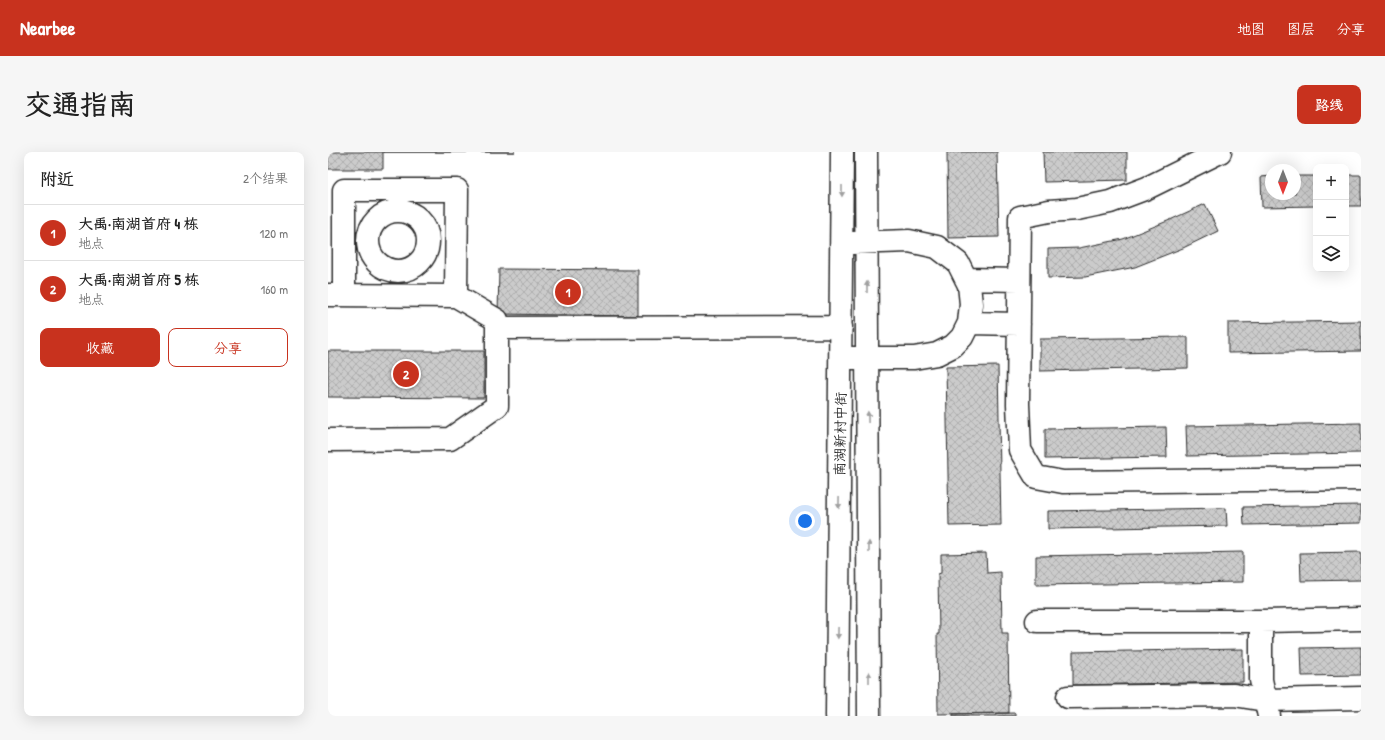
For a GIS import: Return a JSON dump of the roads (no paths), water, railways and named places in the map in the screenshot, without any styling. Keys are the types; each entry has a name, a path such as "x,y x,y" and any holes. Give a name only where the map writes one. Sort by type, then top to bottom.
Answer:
{"street":[{"name":"南湖新村中街","path":"837,716 842,152"},
{"name":"南湖新村中街","path":"866,152 869,716"},
{"path":"1220,152 1147,188 1110,202 1077,209 1049,211 1020,217 1018,404 1020,450 1036,477 1063,482 1361,479"},
{"path":"328,440 450,439 497,406 497,320 456,296 336,295 344,190 399,200 457,190 456,296"},
{"path":"399,200 411,213 420,219 426,227 429,237 428,248 424,257 417,265 408,270 397,271 388,269 379,264 373,257 369,248 368,239 370,229 375,221 382,214 391,211 399,200"},
{"path":"840,358 914,358 937,354 953,346 962,337 969,323 971,304 968,285 958,263 937,247 909,241 842,243"},
{"path":"397,271 397,295"},
{"path":"966,279 1019,280"},
{"path":"969,323 1019,324"},
{"path":"497,328 841,327"},
{"path":"1037,621 1261,621 1361,619"},
{"path":"1261,621 1261,680 1267,708"},
{"path":"1068,697 1234,695 1267,708 1361,698"}],"place":[{"name":"大禹·南湖首府 4 栋","path":"568,292"},
{"name":"大禹·南湖首府 5 栋","path":"406,374"}]}
